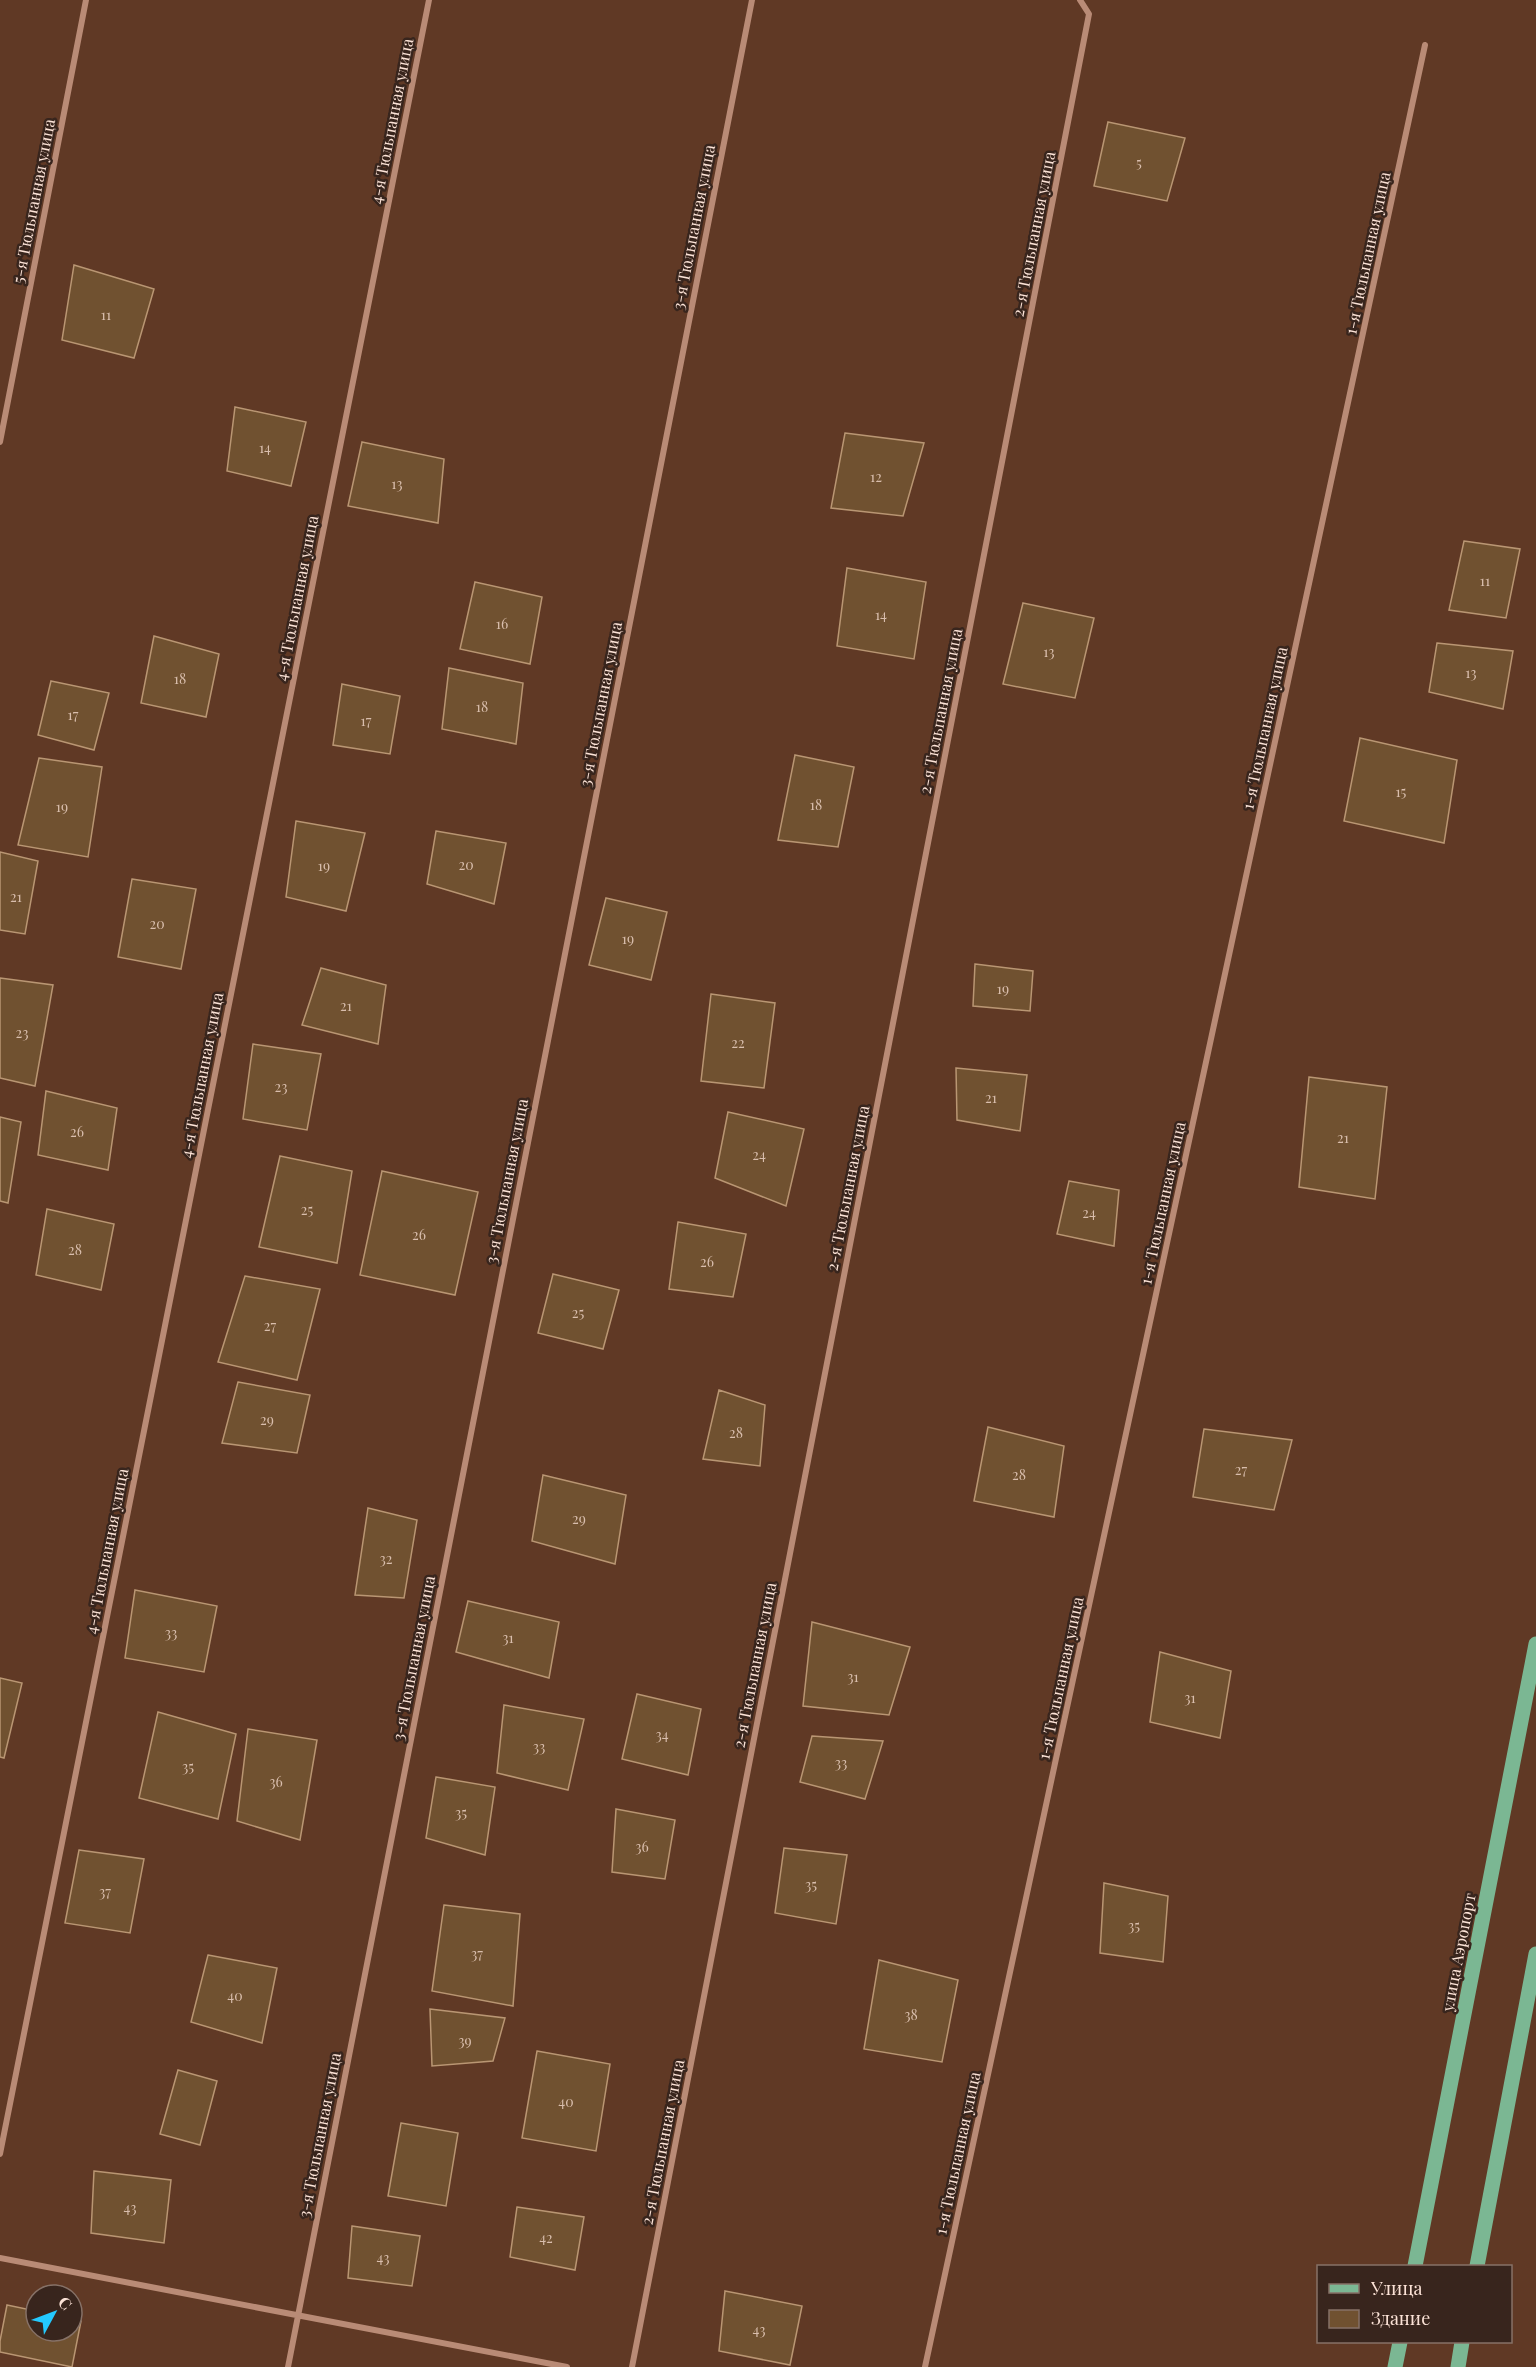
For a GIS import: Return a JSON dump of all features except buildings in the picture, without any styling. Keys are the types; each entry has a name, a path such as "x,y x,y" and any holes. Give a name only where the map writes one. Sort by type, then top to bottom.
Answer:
{"main road":[{"name":"улица Аэропорт","path":"1415,2265 1536,1644"},
{"path":"1477,2265 1536,1954"},
{"path":"1395,2367 1400,2343"},
{"path":"1458,2367 1462,2343"}],"street":[{"name":"5-я Тюльпанная улица","path":"0,442 86,0"},
{"name":"4-я Тюльпанная улица","path":"0,2154 429,0"},
{"name":"3-я Тюльпанная улица","path":"288,2367 752,0"},
{"name":"2-я Тюльпанная улица","path":"632,2367 1089,14 1080,0"},
{"name":"1-я Тюльпанная улица","path":"925,2367 1425,45"},
{"path":"0,2258 567,2367"}]}
